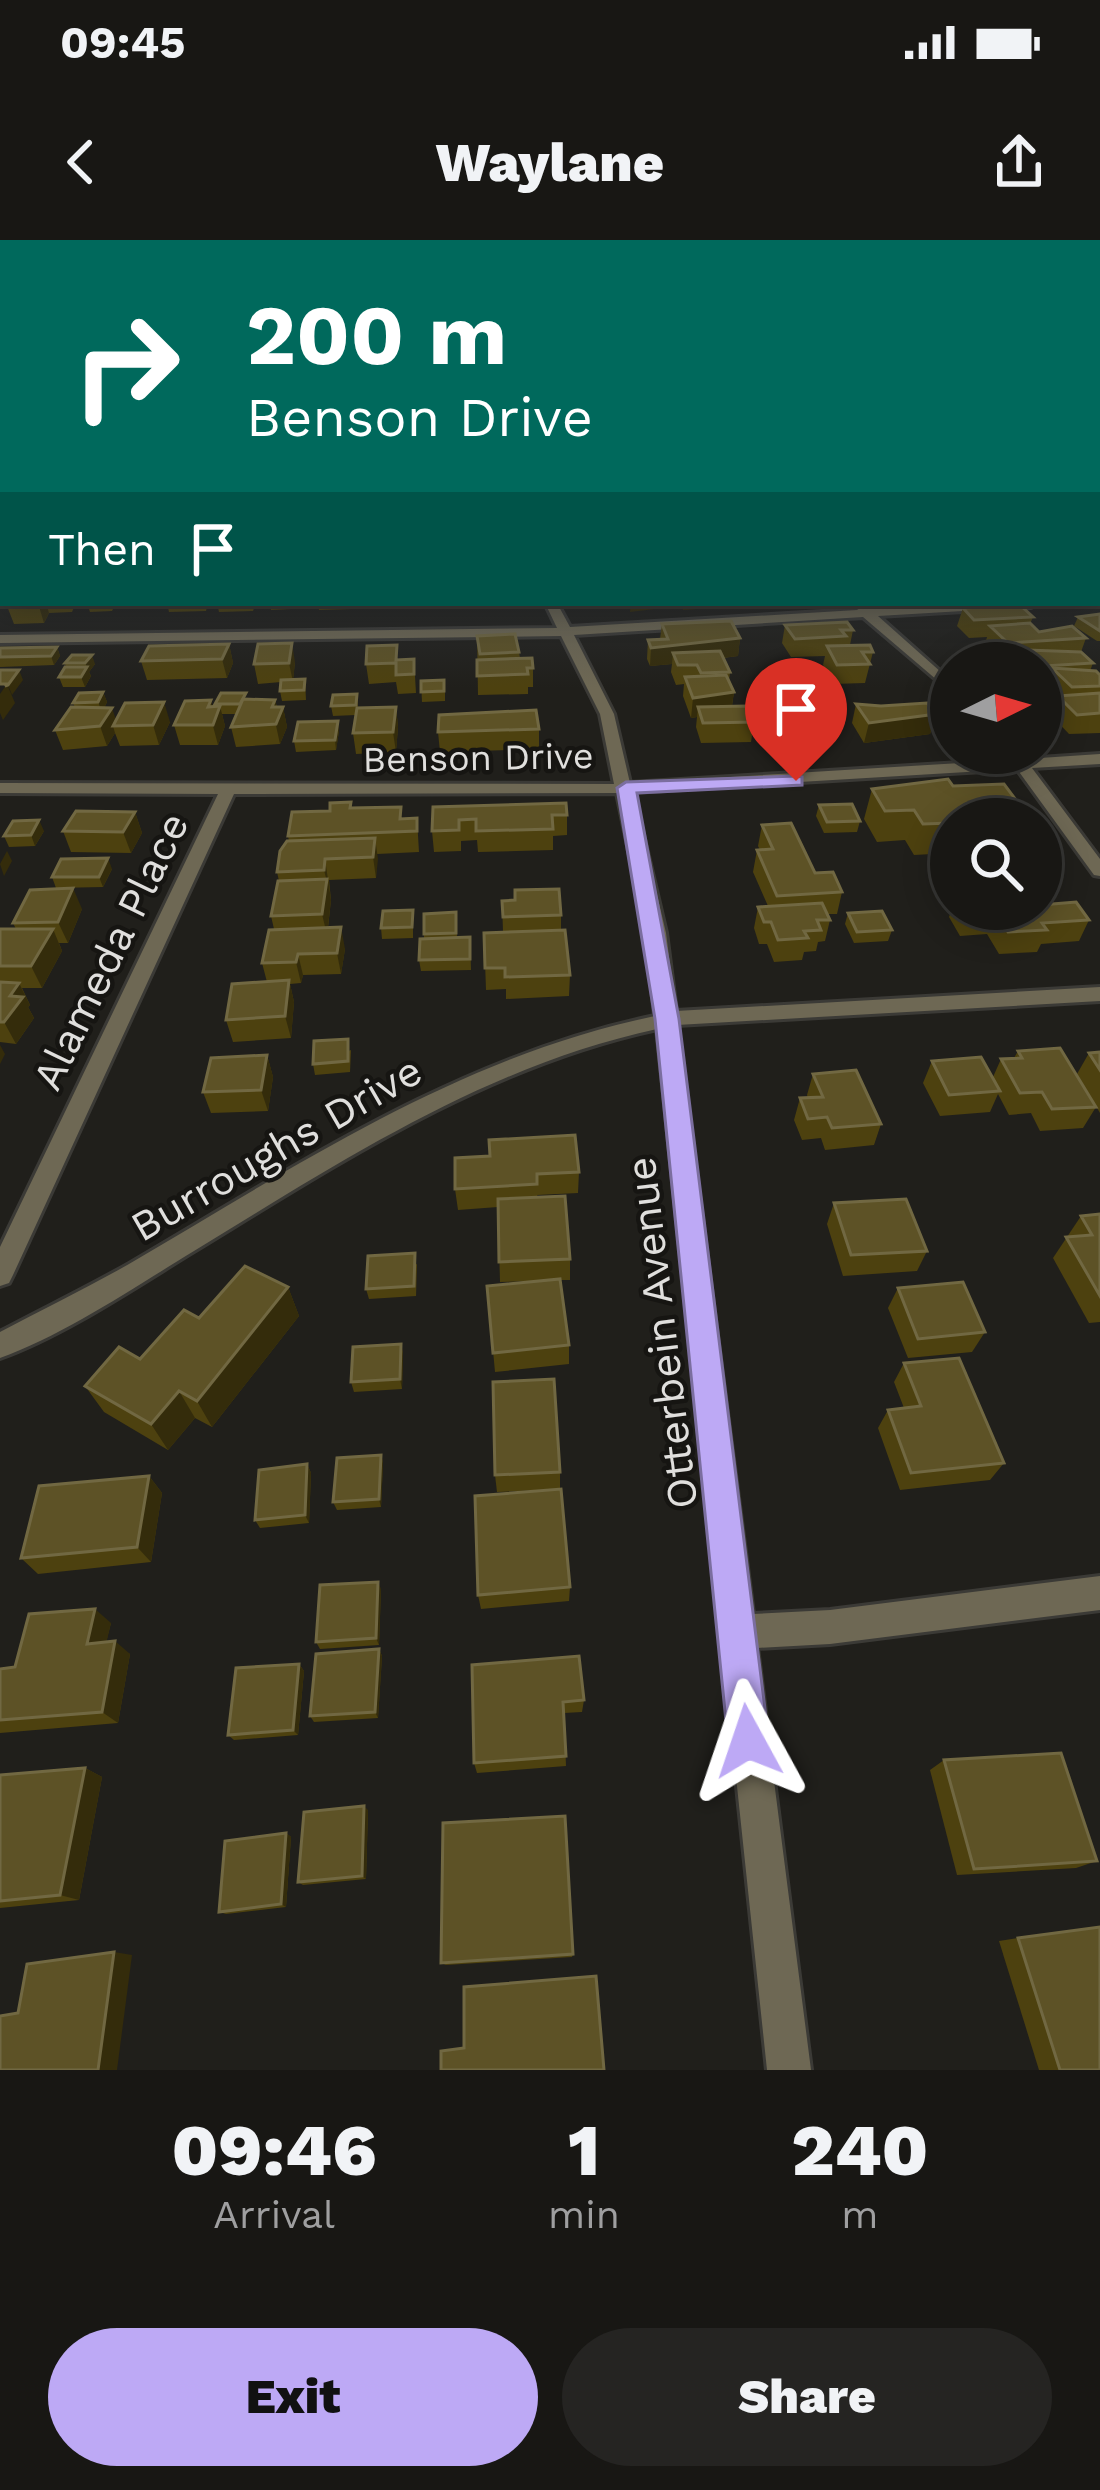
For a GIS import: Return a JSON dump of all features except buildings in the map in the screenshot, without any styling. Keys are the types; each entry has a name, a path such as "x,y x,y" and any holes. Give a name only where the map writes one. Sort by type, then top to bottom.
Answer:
{"street":[{"name":"Otterbein Avenue","path":"552,606 607,714 626,788 667,1019 789,2070"},
{"path":"858,606 930,669"},
{"path":"0,639 565,632 990,606"},
{"name":"Benson Drive","path":"1062,760 1100,760"},
{"name":"Benson Drive","path":"0,788 626,788 930,766"},
{"path":"1028,774 1100,871"},
{"name":"Alameda Place","path":"0,1275 227,791"},
{"name":"Burroughs Drive","path":"0,1346 135,1274 371,1129 512,1066 667,1019 1100,994"},
{"path":"738,1632 830,1627 1100,1593"}],"route":[{"path":"748,1741 656,933 626,788 796,781"}]}
